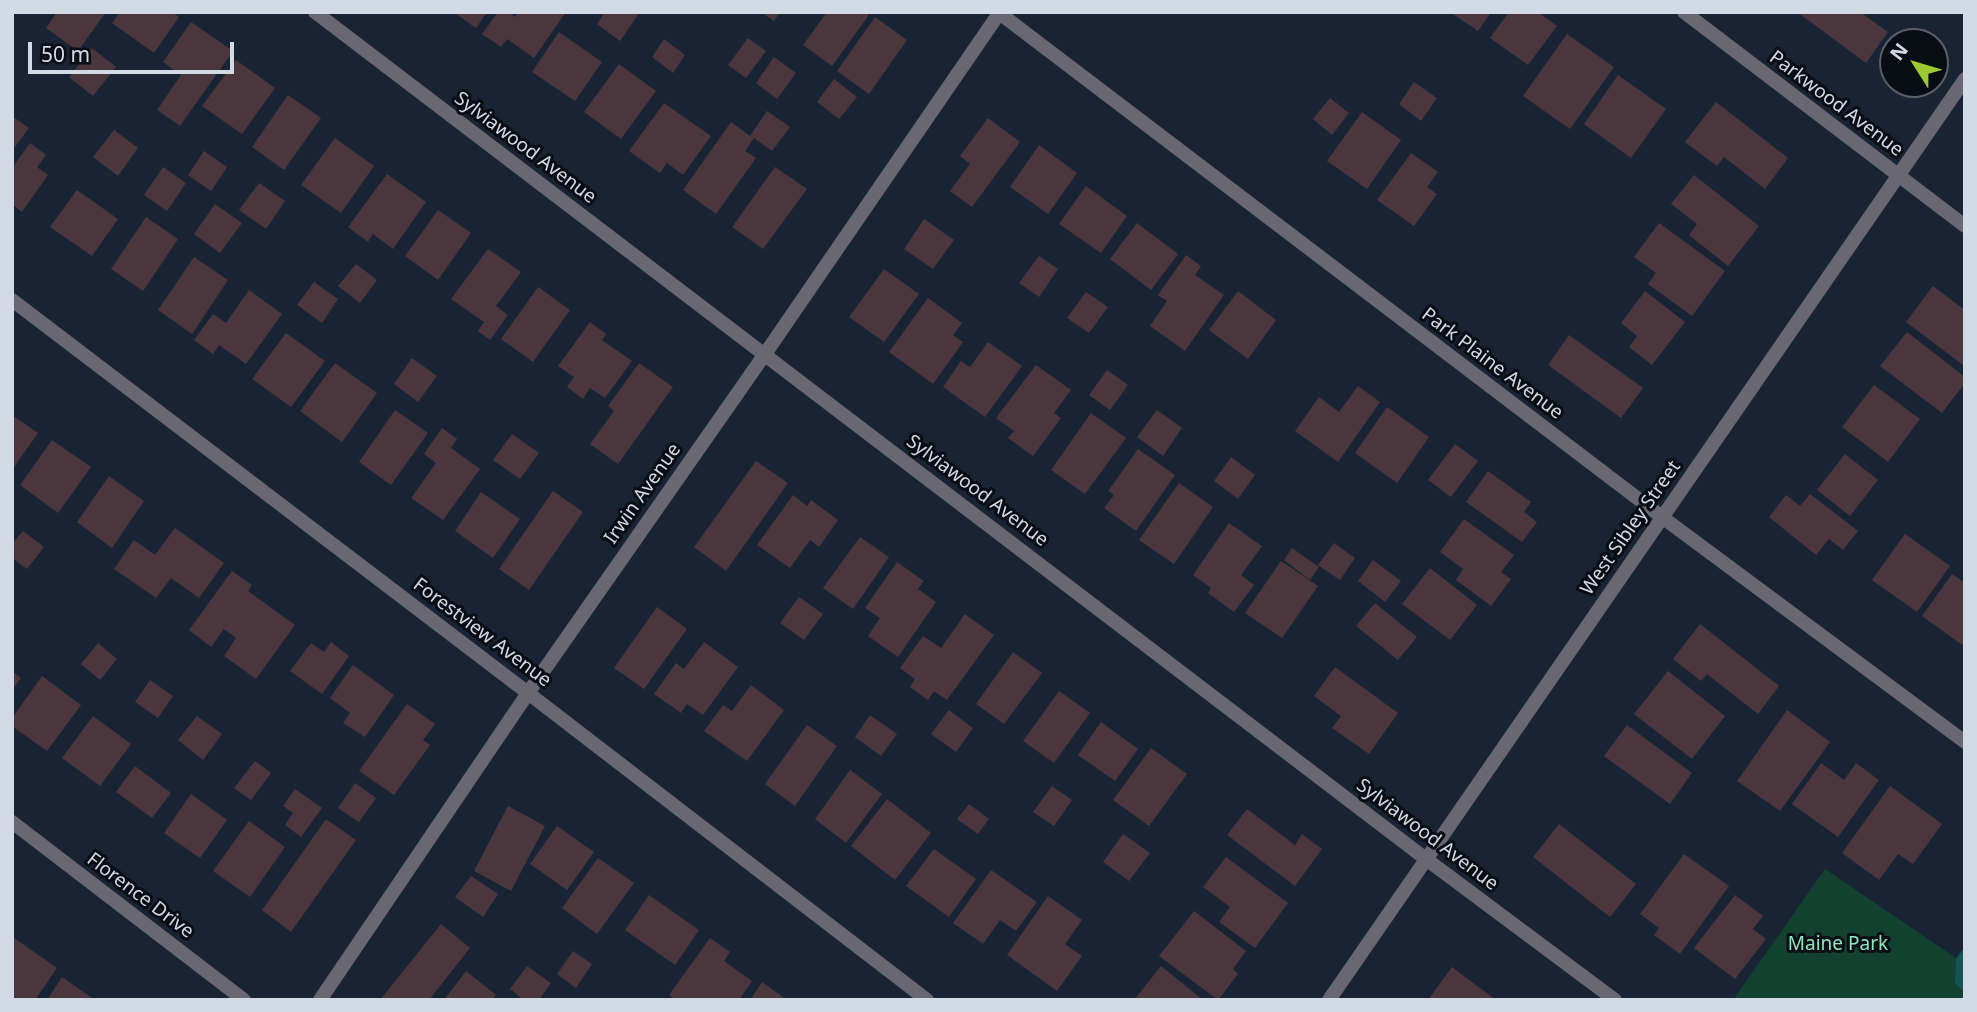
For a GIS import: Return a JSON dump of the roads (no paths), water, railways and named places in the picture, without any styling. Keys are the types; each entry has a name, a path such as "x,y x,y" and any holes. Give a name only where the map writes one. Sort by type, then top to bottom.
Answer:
{"street":[{"name":"Sylviawood Avenue","path":"316,12 1426,859 1615,1000"},
{"name":"Irwin Avenue","path":"320,1000 528,693 999,12"},
{"name":"Park Plaine Avenue","path":"999,12 1662,517 1965,742"},
{"name":"Parkwood Avenue","path":"1684,12 1965,226"},
{"name":"West Sibley Street","path":"1329,1000 1965,79"},
{"name":"Forestview Avenue","path":"12,300 927,1000"},
{"name":"Florence Drive","path":"12,822 244,1000"}],"park label":[{"name":"Maine Park","path":"1838,945"}]}
